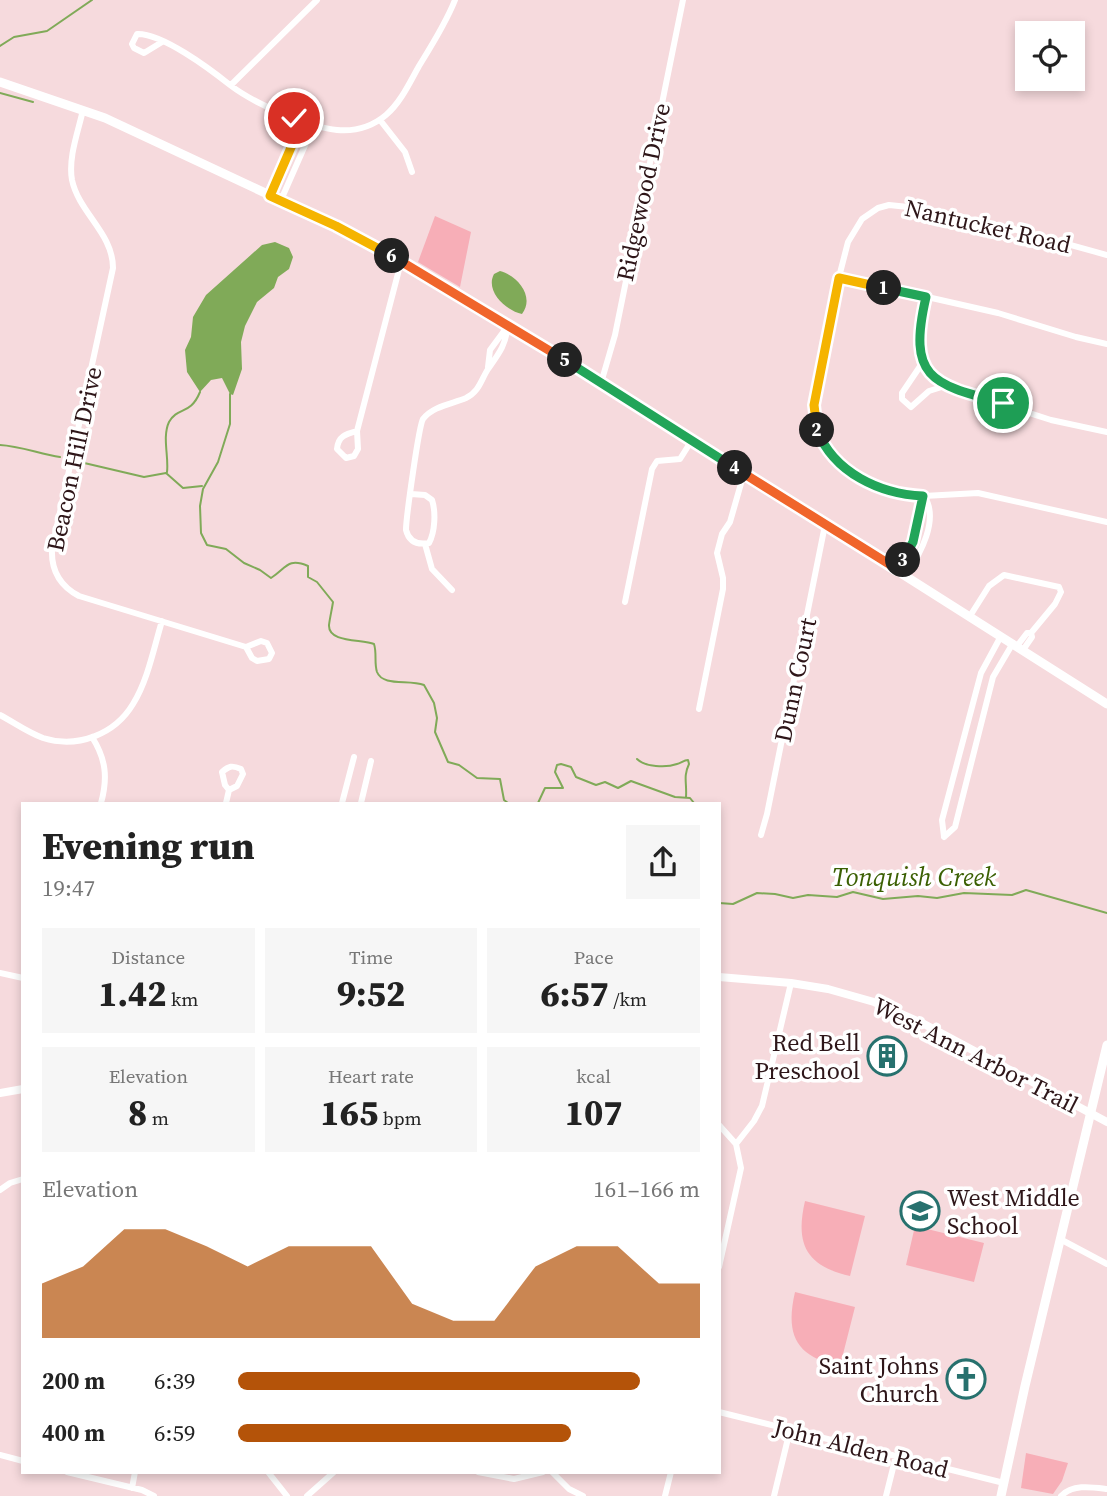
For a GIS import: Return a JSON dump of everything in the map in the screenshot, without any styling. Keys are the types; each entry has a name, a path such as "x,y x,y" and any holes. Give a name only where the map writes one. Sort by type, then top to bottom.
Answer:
{"main road":[{"path":"0,82 83,110 163,144 336,226 401,262 601,383 1107,704"},
{"path":"1001,1496 1107,1045"}],"street":[{"path":"230,85 317,0"},
{"path":"162,42 201,63 256,102 302,122 328,130 347,131 380,120 399,101 433,43 454,0"},
{"name":"Ridgewood Drive","path":"601,383 615,335 683,0"},
{"name":"Beacon Hill Drive","path":"83,110 72,160 72,181 81,202 109,245 113,268 52,548 53,563 61,582 79,596 246,647"},
{"path":"380,120 405,152 412,172"},
{"path":"270,196 302,122"},
{"path":"281,201 314,125"},
{"name":"Nantucket Road","path":"839,278 848,242 862,219 889,205 918,208 1013,229 1107,255"},
{"path":"357,432 401,262"},
{"path":"1107,344 1011,316 839,278 814,405 817,432 830,454 850,473 885,490 923,496 978,492 1107,522"},
{"path":"926,297 919,336 923,362 945,386 1052,420 1107,432"},
{"path":"411,494 425,495 432,500 435,507 432,538 429,543 415,543 408,537 406,530 411,494 421,423 433,410 472,394 479,387 488,369 499,356 508,326"},
{"path":"923,362 902,393 905,404 911,407 929,391 945,386"},
{"path":"625,602 652,468 657,461 680,459 692,440"},
{"path":"699,709 723,589 716,552 722,534 730,522 744,473"},
{"path":"897,569 913,542 923,496"},
{"path":"906,576 927,534 930,505 923,496"},
{"name":"Dunn Court","path":"761,835 825,525"},
{"path":"425,544 432,569 452,590"},
{"path":"970,616 989,586 1004,575 1059,587 1061,592 1055,604 1031,633 1027,633 993,677 954,827 944,837 942,820 981,673 1001,636"},
{"path":"1,718 51,740 74,741 92,737 116,724 134,703 162,621"},
{"path":"976,692 988,695"},
{"path":"92,737 103,758 106,772 102,802"},
{"path":"963,740 975,744"},
{"path":"342,802 354,757"},
{"path":"360,802 371,761"},
{"path":"226,802 229,790"},
{"path":"0,973 21,978"},
{"name":"West Ann Arbor Trail","path":"721,977 791,983 845,993 902,1013 1107,1122"},
{"path":"736,1144 762,1106 791,983"},
{"path":"0,1093 21,1090"},
{"path":"721,1127 736,1144 740,1174 721,1259"},
{"path":"0,1190 21,1181"},
{"path":"721,1228 728,1230"},
{"path":"1060,1238 1107,1264"},
{"name":"John Alden Road","path":"721,1413 1004,1483"},
{"path":"774,1496 790,1430"},
{"path":"0,1455 21,1460"},
{"path":"886,1496 896,1456"},
{"path":"75,1474 154,1496"},
{"path":"132,1488 135,1474"},
{"path":"270,1474 287,1496"},
{"path":"307,1496 332,1474"},
{"path":"488,1474 514,1479 535,1474"},
{"path":"554,1474 569,1489 583,1496"},
{"path":"665,1496 670,1474"},
{"path":"1062,1495 1076,1488 1107,1489"}],"shaded area":[{"path":"435,216 471,232 460,287 418,262"},
{"path":"275,242 289,248 293,257 289,269 278,277 274,288 257,302 245,326 241,342 242,369 233,395 222,378 211,380 200,392 187,372 185,350 191,337 193,317 206,295 262,245"},
{"path":"500,271 513,277 523,288 527,301 522,314 503,304 494,293 492,280 494,274"},
{"path":"805,1201 865,1216 850,1276 823,1266 807,1251 802,1229"},
{"path":"915,1226 984,1243 974,1282 906,1265"},
{"path":"795,1292 855,1307 840,1366 813,1357 797,1342 792,1320"},
{"path":"1026,1453 1068,1463 1062,1481 1053,1494 1021,1488"}],"waterway":[{"name":"Tonquish Creek","path":"0,46 14,37 47,31 92,0"},
{"path":"0,93 33,102"},
{"path":"167,472 166,434 169,422 176,414 192,405 200,392"},
{"name":"Tonquish Creek","path":"230,394 230,424 218,462 203,489 200,506 201,533 207,545 226,549 271,578 291,563 308,566 308,577 317,582 333,602 330,631 340,638 374,644 377,672 385,680 424,685 434,703 437,718 435,732 448,762 459,765 477,778 500,779 507,802"},
{"name":"Tonquish Creek","path":"0,445 60,457"},
{"name":"Tonquish Creek","path":"80,462 144,477 166,473 183,488 202,486"},
{"path":"637,759 645,764 662,766 688,760 686,797"},
{"name":"Tonquish Creek","path":"538,802 545,788 563,788 555,772 557,765 561,764 571,767 576,777 596,785 605,782 618,788 631,781 675,797 690,798 693,802"},
{"name":"Tonquish Creek","path":"721,903 733,904 757,893 793,898 808,895 837,897 853,892 883,899 918,896 937,898 964,893 1012,895 1026,890 1107,913"}],"place":[{"name":"Red Bell Preschool","path":"887,1056"},
{"name":"West Middle School","path":"920,1211"},
{"name":"Saint Johns Church","path":"966,1379"}],"route":[{"path":"294,118 302,122 270,196 336,226 527,337 897,569 913,542 923,496 885,490 850,473 830,454 817,432 814,405 839,278 926,297 920,324 920,350 923,362 933,376 954,390 1003,403"}]}
